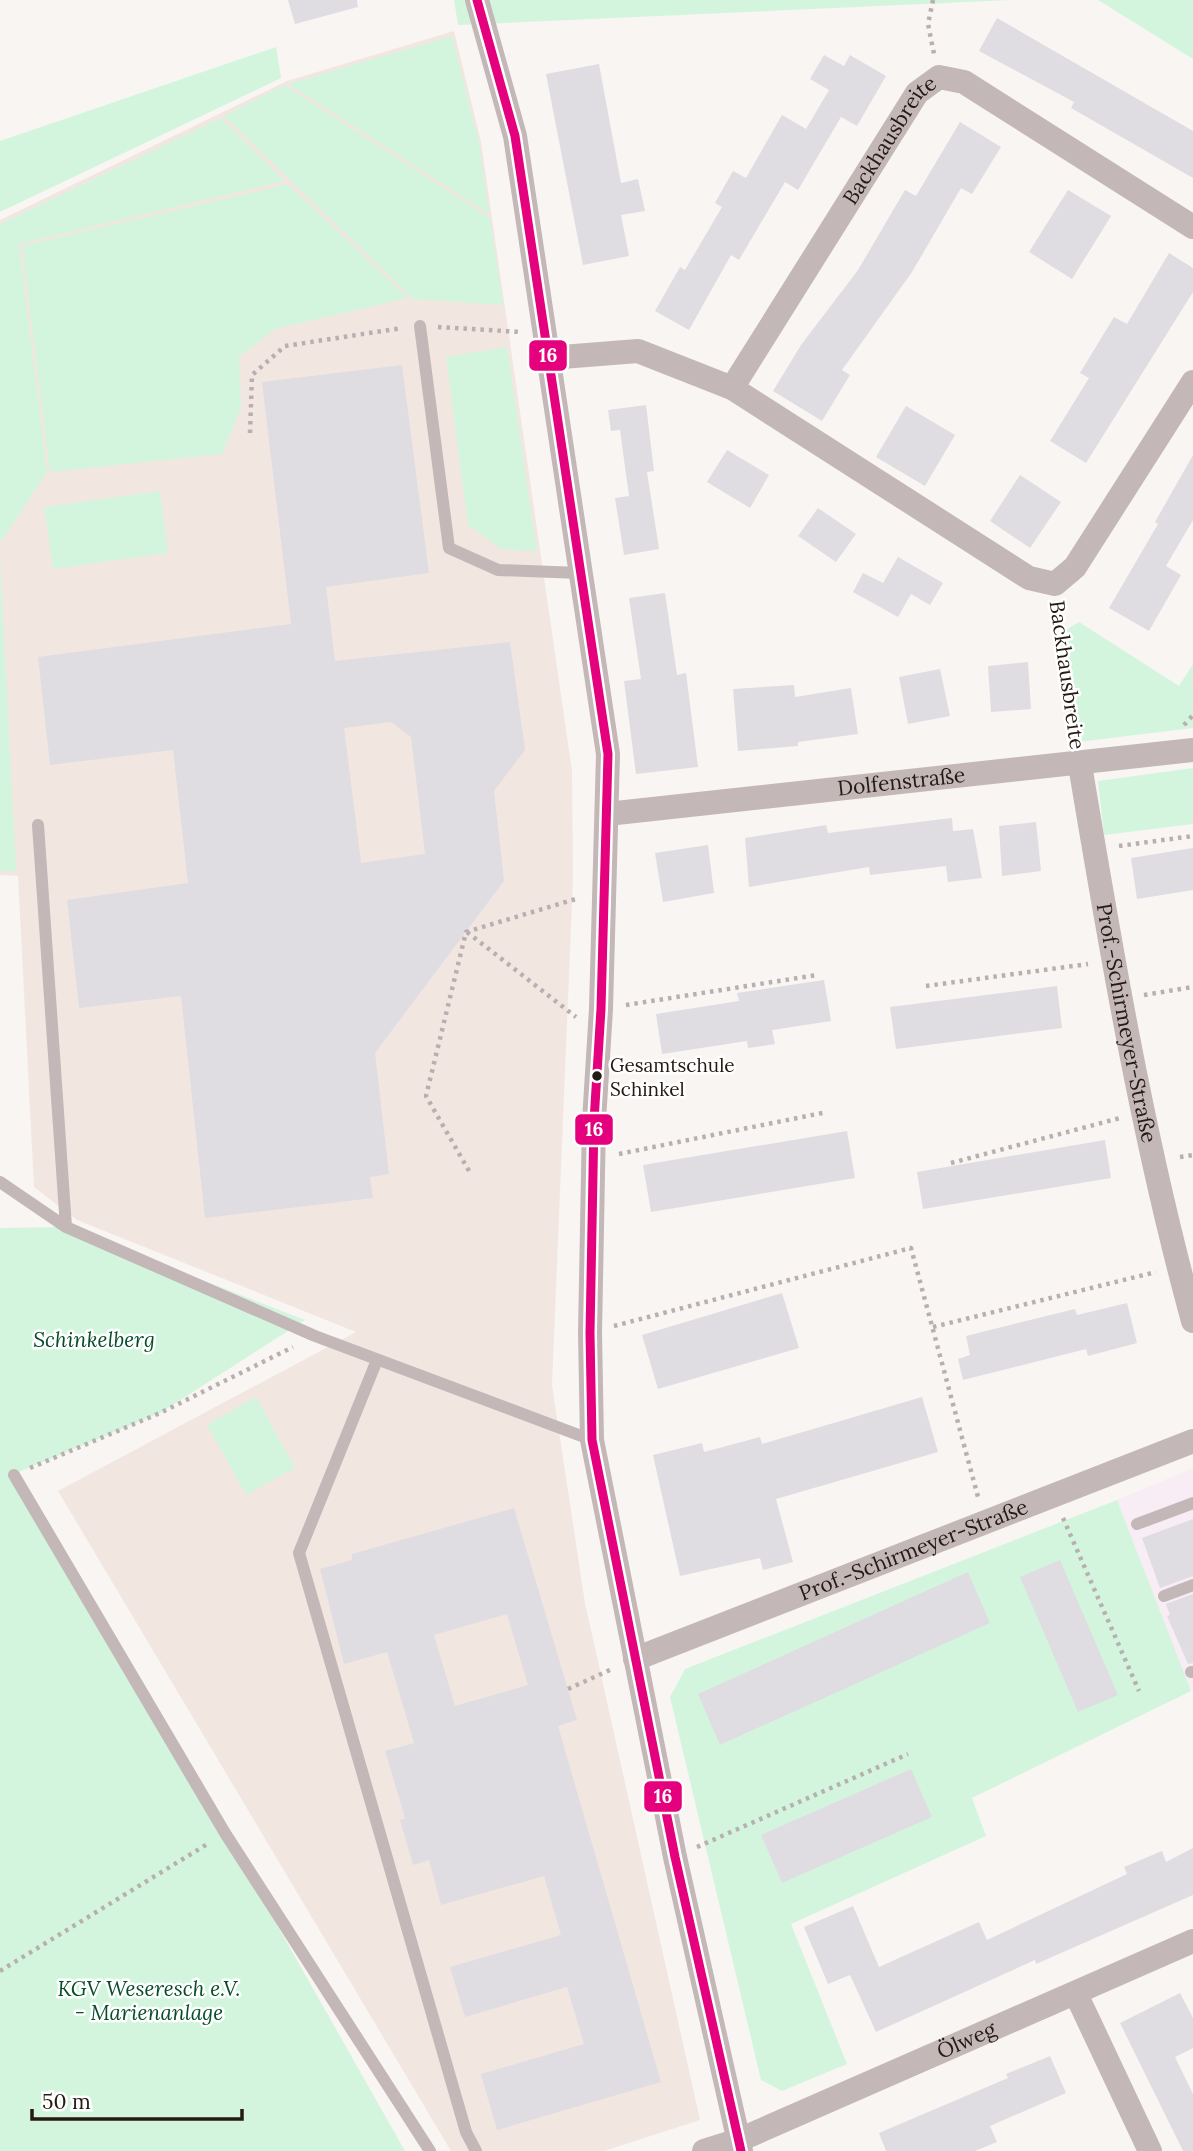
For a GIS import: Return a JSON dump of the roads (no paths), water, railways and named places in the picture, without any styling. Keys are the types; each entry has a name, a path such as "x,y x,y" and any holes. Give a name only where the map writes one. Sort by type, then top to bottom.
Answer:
{"street":[{"path":"477,0 515,136 608,754 594,1159 590,1333 592,1440 675,1857 740,2145"},
{"name":"Backhausbreite","path":"732,388 917,93 939,77 964,82 1193,228"},
{"name":"Backhausbreite","path":"549,358 638,351 732,388 1029,578 1055,584 1075,567 1193,382"},
{"name":"Dolfenstraße","path":"607,814 1080,765 1193,750"},
{"name":"Prof.-Schirmeyer-Straße","path":"1080,765 1114,961 1178,1266 1193,1321"},
{"name":"Prof.-Schirmeyer-Straße","path":"635,1659 1193,1441"},
{"name":"Ölweg","path":"704,2151 740,2145 1193,1941"},
{"path":"1076,1994 1150,2151"}],"lane":[{"path":"420,326 449,548 498,570 580,573"},
{"path":"38,825 66,1227"},
{"path":"0,1182 66,1227 315,1336 592,1440"},
{"path":"377,1360 299,1553 466,2132 476,2151"},
{"path":"14,1475 225,1833 430,2151"},
{"path":"1137,1524 1193,1503"},
{"path":"1164,1596 1193,1585"}],"place":[{"name":"Gesamtschule Schinkel","path":"597,1076"}],"park label":[{"name":"Schinkelberg","path":"94,1340"},
{"name":"KGV Weseresch e.V. - Marienanlage","path":"149,2001"}]}
